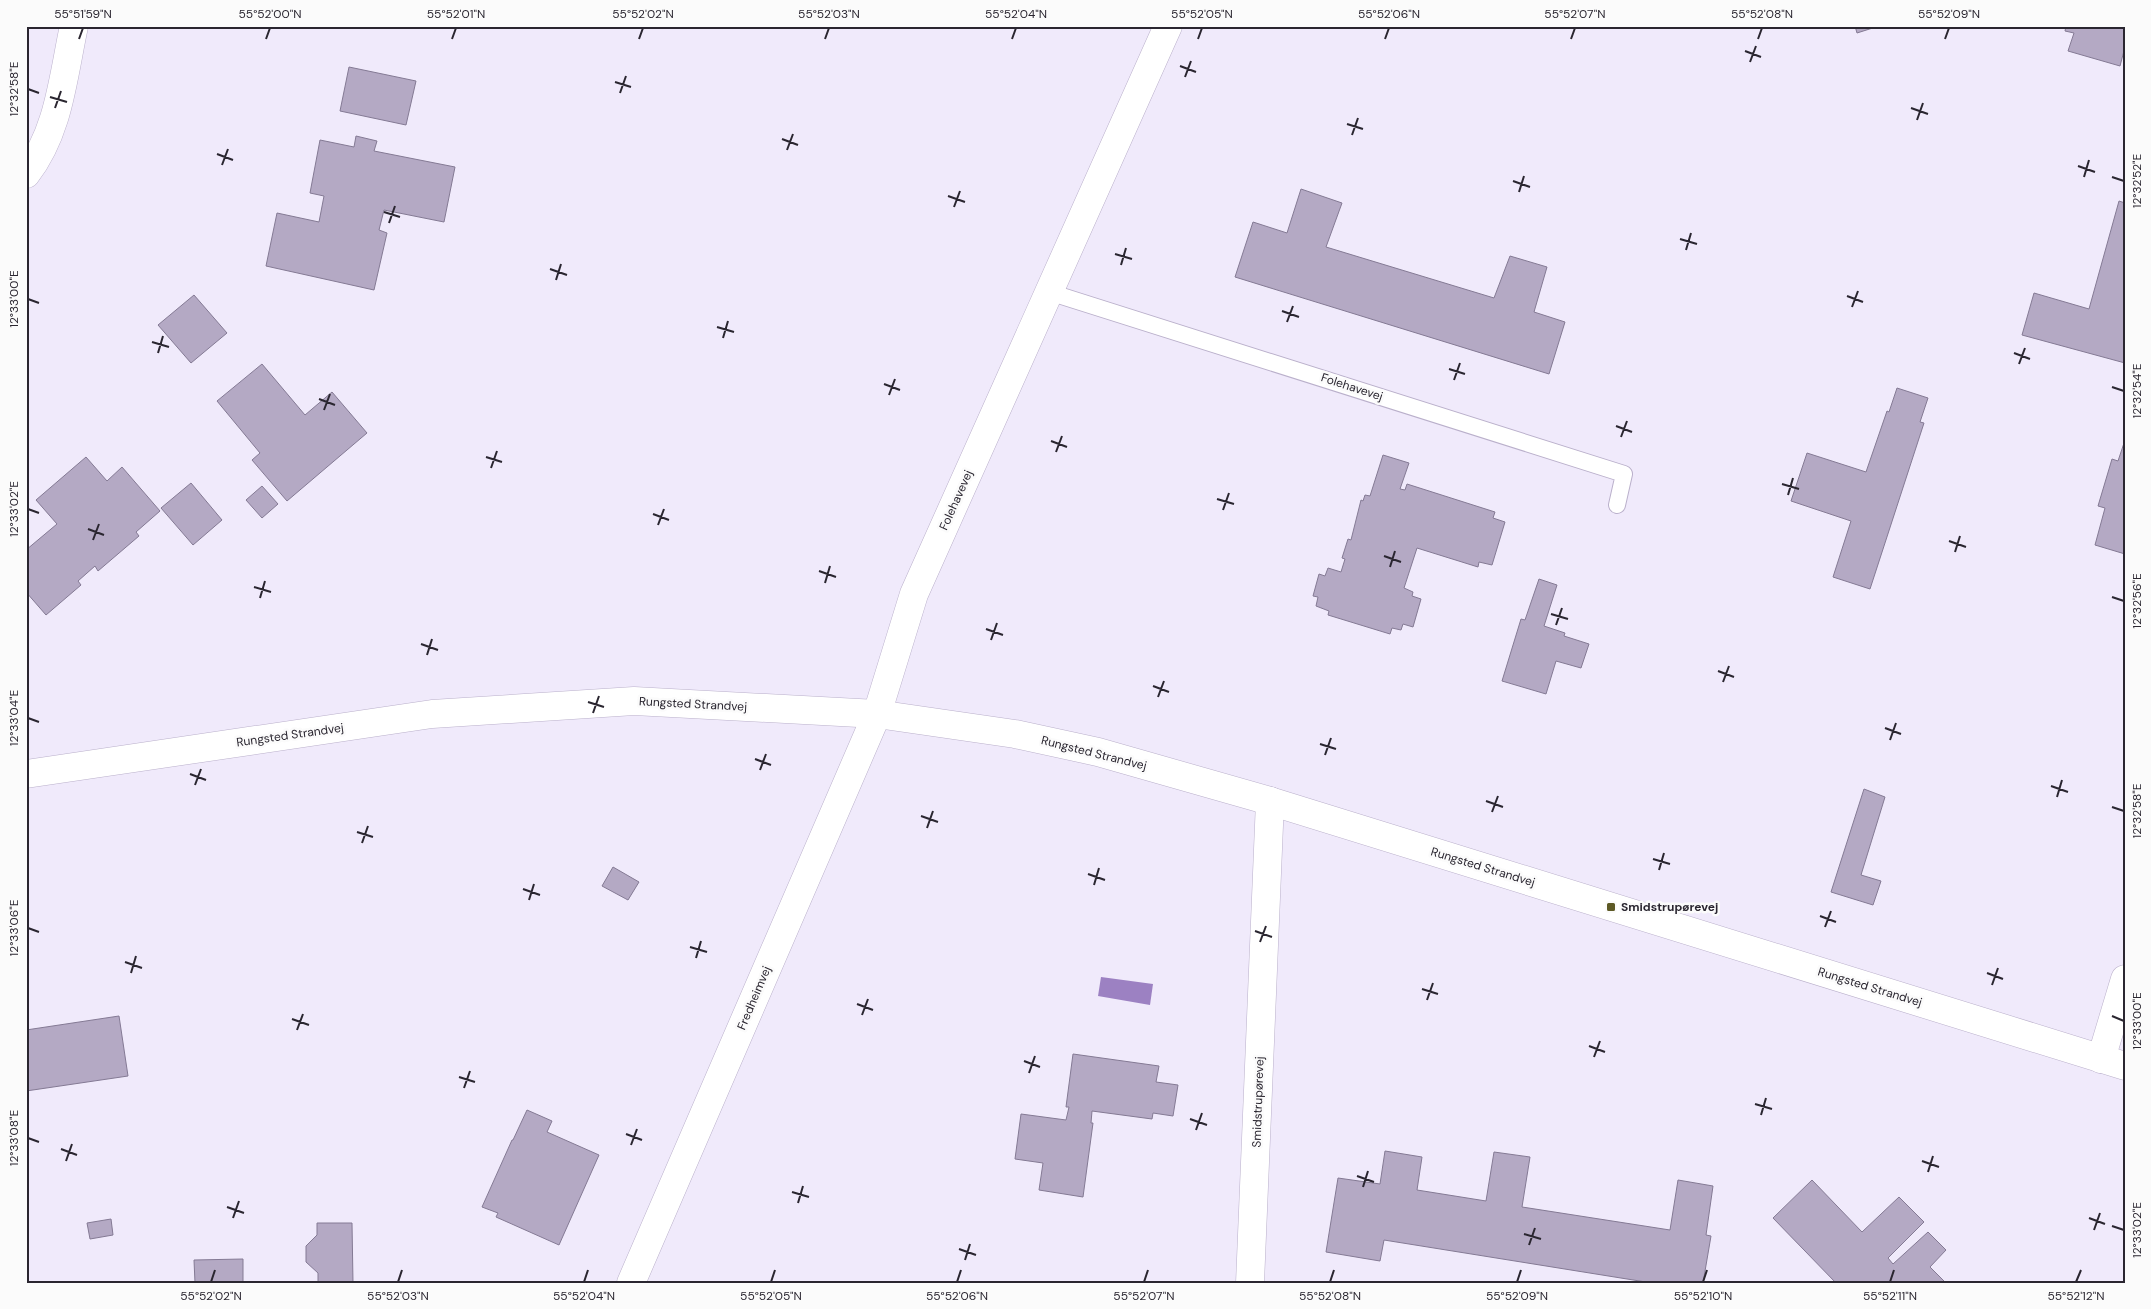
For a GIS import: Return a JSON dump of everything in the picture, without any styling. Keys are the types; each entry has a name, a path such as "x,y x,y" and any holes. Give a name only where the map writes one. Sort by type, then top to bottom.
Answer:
{"main road":[{"path":"26,174 37,160 54,123 74,26"},
{"name":"Folehavevej","path":"877,714 914,594 1168,26"},
{"name":"Rungsted Strandvej","path":"26,774 432,714 634,701 877,714 1015,734 1089,750 1270,801 2113,1062"},
{"name":"Fredheimvej","path":"631,1283 877,714"},
{"name":"Smidstrupørevej","path":"1250,1283 1270,801"},
{"path":"2113,1062 2125,978"}],"lane":[{"name":"Folehavevej","path":"1049,292 1624,474 1617,505"}],"shaded area":[{"path":"1101,977 1153,984 1150,1005 1098,996"}],"building":[{"path":"1855,26 1879,26 1857,33"},
{"path":"2066,26 2125,26 2125,47 2120,66 2068,51 2074,33 2065,31"},
{"path":"349,67 416,81 406,125 340,111"},
{"path":"356,136 377,141 374,151 455,167 444,222 384,210 379,230 387,233 374,290 266,266 277,213 319,222 324,196 310,193 320,140 354,147"},
{"path":"1301,189 1342,203 1326,247 1494,298 1510,256 1547,267 1534,312 1565,322 1549,374 1235,277 1253,222 1287,233"},
{"path":"2119,201 2125,203 2125,363 2022,335 2034,293 2089,309"},
{"path":"194,295 227,333 191,363 158,325"},
{"path":"262,364 305,415 332,392 367,433 287,501 252,460 260,453 217,401"},
{"path":"1897,388 1928,398 1920,422 1924,423 1870,589 1833,577 1851,521 1791,501 1807,453 1866,472"},
{"path":"2125,440 2125,554 2095,545 2105,508 2098,506 2112,459 2118,461"},
{"path":"1383,455 1409,463 1400,489 1405,490 1407,484 1495,512 1493,518 1505,522 1492,565 1479,562 1478,567 1417,548 1404,588 1413,592 1412,596 1421,599 1413,627 1403,624 1401,630 1392,628 1390,634 1328,615 1329,611 1316,606 1318,597 1313,596 1319,574 1325,576 1328,568 1341,572 1345,559 1342,558 1348,539 1351,540 1361,500 1363,501 1365,495 1370,496"},
{"path":"86,457 107,481 122,467 160,511 136,532 139,536 98,571 95,566 78,581 81,585 46,615 26,592 26,550 57,524 36,500"},
{"path":"191,483 222,520 193,545 161,508"},
{"path":"262,486 278,504 262,518 246,500"},
{"path":"1539,579 1557,585 1544,626 1565,633 1564,636 1589,644 1581,668 1556,661 1546,694 1502,681 1521,619 1525,620"},
{"path":"1864,789 1885,797 1861,875 1881,881 1873,905 1831,892"},
{"path":"613,867 639,882 628,900 602,886"},
{"path":"119,1016 128,1076 26,1091 26,1030"},
{"path":"1073,1054 1159,1066 1156,1082 1178,1085 1173,1116 1153,1113 1152,1119 1092,1111 1091,1123 1093,1123 1083,1197 1039,1190 1043,1163 1015,1159 1021,1114 1066,1120 1069,1107 1066,1107"},
{"path":"527,1110 552,1121 547,1132 599,1155 559,1245 496,1217 498,1213 482,1207"},
{"path":"1385,1151 1422,1157 1417,1190 1486,1201 1494,1152 1530,1157 1522,1207 1670,1230 1678,1180 1713,1186 1706,1235 1711,1236 1703,1283 1652,1283 1384,1240 1380,1261 1326,1252 1338,1178 1380,1184"},
{"path":"1812,1180 1862,1232 1899,1197 1924,1222 1888,1258 1893,1264 1928,1232 1946,1250 1930,1267 1945,1282 1836,1283 1773,1218"},
{"path":"111,1219 113,1235 90,1239 87,1223"},
{"path":"317,1223 352,1223 353,1283 318,1283 318,1273 306,1262 306,1246 317,1235"},
{"path":"243,1259 243,1283 195,1283 194,1260"}],"place":[{"name":"Smidstrupørevej","path":"1611,907"}]}
